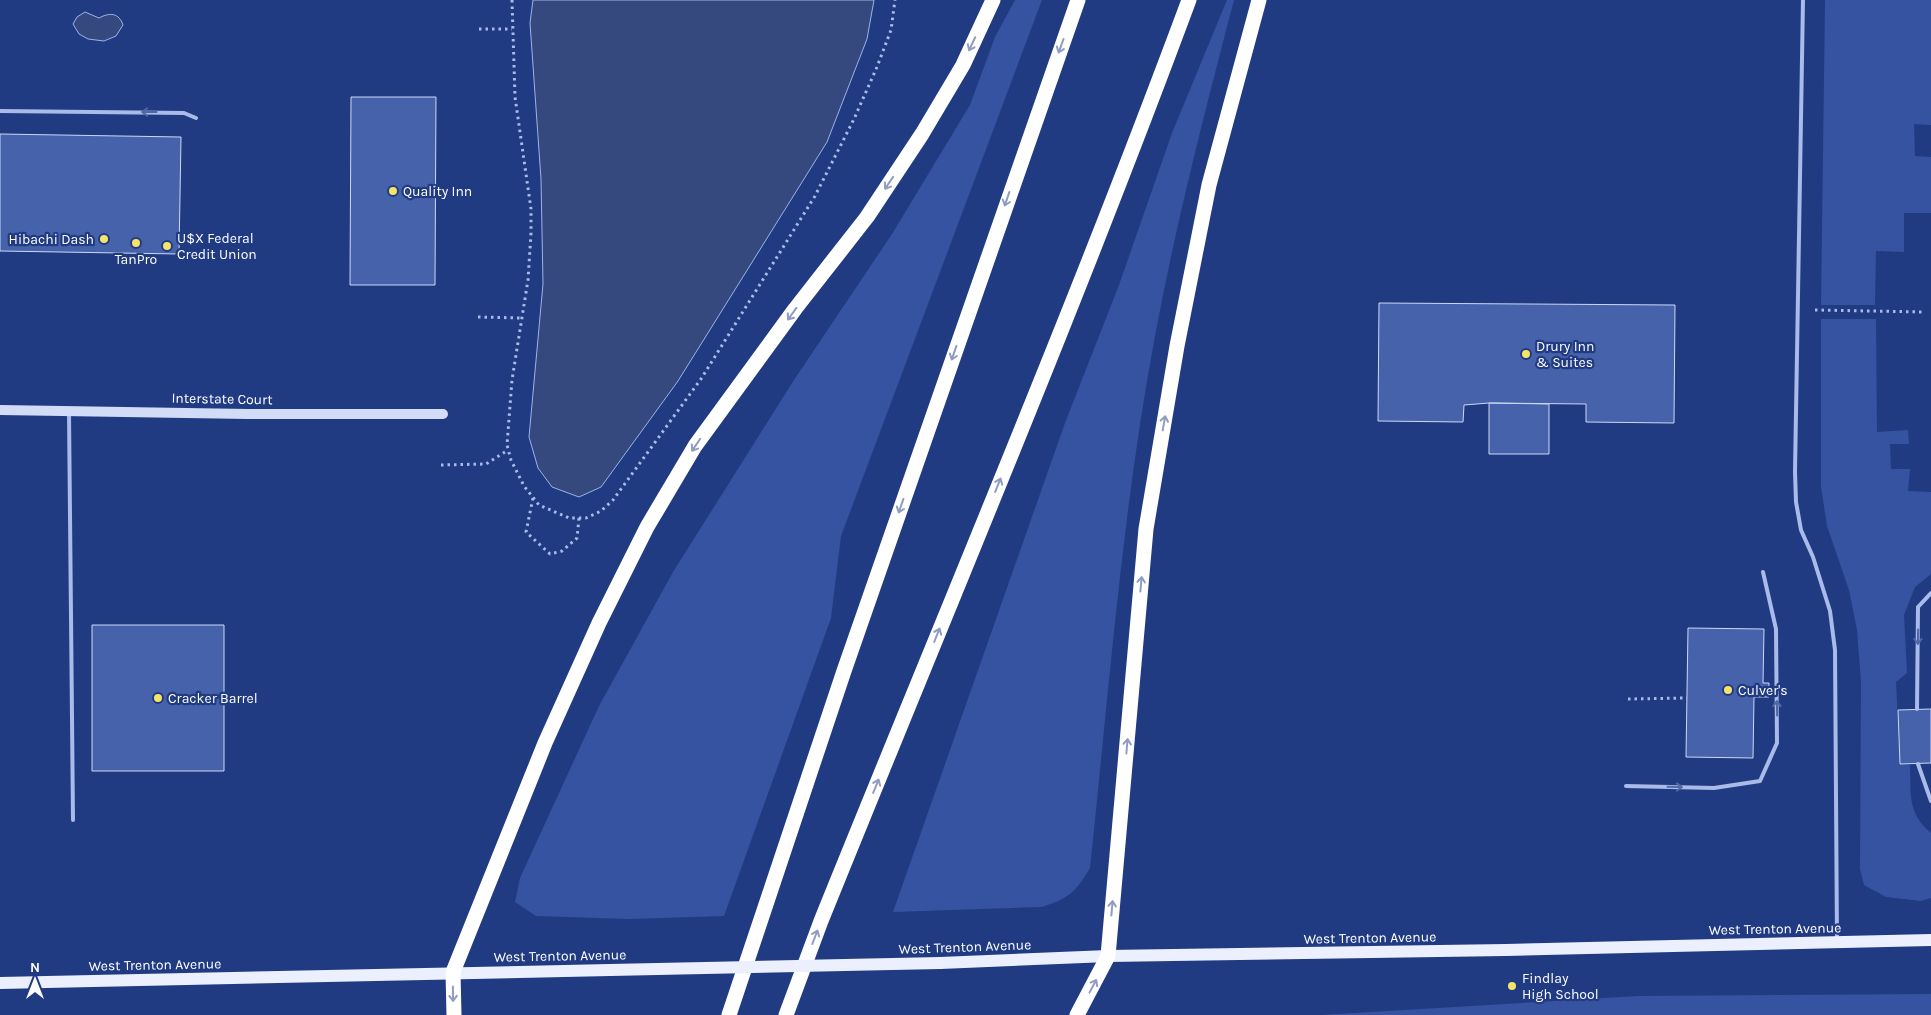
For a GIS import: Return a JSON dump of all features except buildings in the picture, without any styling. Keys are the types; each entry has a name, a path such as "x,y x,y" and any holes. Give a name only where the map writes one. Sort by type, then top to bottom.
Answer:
{"highway":[{"path":"454,1015 453,972 545,743 599,622 647,527 695,446 866,217 917,141 963,65 993,0"},
{"path":"730,1015 847,661 1078,0"},
{"path":"786,1015 821,921 1145,119 1189,0"},
{"path":"1078,1015 1108,956 1146,529 1209,185 1259,0"}],"main road":[{"name":"West Trenton Avenue","path":"0,984 453,972 940,963 1108,956 1506,950 1931,940"}],"street":[{"name":"Interstate Court","path":"0,410 443,414"}],"lane":[{"path":"1802,0 1796,502 1802,530 1830,610 1835,650 1837,942"},
{"path":"0,111 184,113 196,118"},
{"path":"69,411 73,820"},
{"path":"1626,786 1714,788 1760,781 1777,743 1776,629 1763,572"},
{"path":"1917,709 1918,607 1931,593"},
{"path":"1918,764 1931,801"}],"path":[{"path":"512,0 515,97 531,209 528,280 512,380 507,445 511,460 524,486 533,497 540,505 569,518 586,518 601,511 619,492 700,379 815,196 878,67 891,30 895,0"},
{"path":"479,29 512,29"},
{"path":"1830,312 1924,312"},
{"path":"478,317 522,318"},
{"path":"441,465 486,464 508,450"},
{"path":"533,497 526,532 550,554 562,551 577,538 580,518"},
{"path":"1628,699 1687,698"}],"shaded area":[{"path":"533,0 874,0 867,39 827,142 678,381 601,487 579,497 552,487 538,468 529,437 543,284 541,179 530,23"},
{"path":"1015,0 1042,0 841,536 831,618 724,916 630,919 536,916 515,902 520,878 599,706 673,572 794,380 892,234 970,105 995,37"},
{"path":"1227,0 1234,0 1182,209 1163,294 1144,402 1117,601 1090,868 1070,894 1059,901 1042,907 893,912 1065,423 1119,285 1172,133"},
{"path":"1825,0 1931,0 1931,125 1914,124 1915,156 1931,157 1931,213 1904,213 1904,252 1876,251 1875,305 1821,305"},
{"path":"85,12 99,18 110,14 117,16 123,25 116,36 104,41 88,39 79,34 73,24 77,17"},
{"path":"1821,319 1876,319 1877,432 1908,430 1909,444 1890,444 1891,469 1910,469 1908,491 1931,492 1931,574 1915,587 1904,615 1907,673 1896,682 1900,764 1910,765 1911,794 1914,810 1923,825 1931,833 1931,898 1921,901 1886,897 1864,885 1860,869 1861,682 1857,630 1849,590 1827,526 1821,487"},
{"path":"1931,994 1931,1015 1321,1015 1638,996"}],"place":[{"name":"Quality Inn","path":"393,191"},
{"name":"Hibachi Dash","path":"104,239"},
{"name":"TanPro","path":"136,243"},
{"name":"U$X Federal Credit Union","path":"167,246"},
{"name":"Drury Inn & Suites","path":"1526,354"},
{"name":"Culver's","path":"1728,690"},
{"name":"Cracker Barrel","path":"158,698"},
{"name":"Findlay High School","path":"1512,986"}]}
